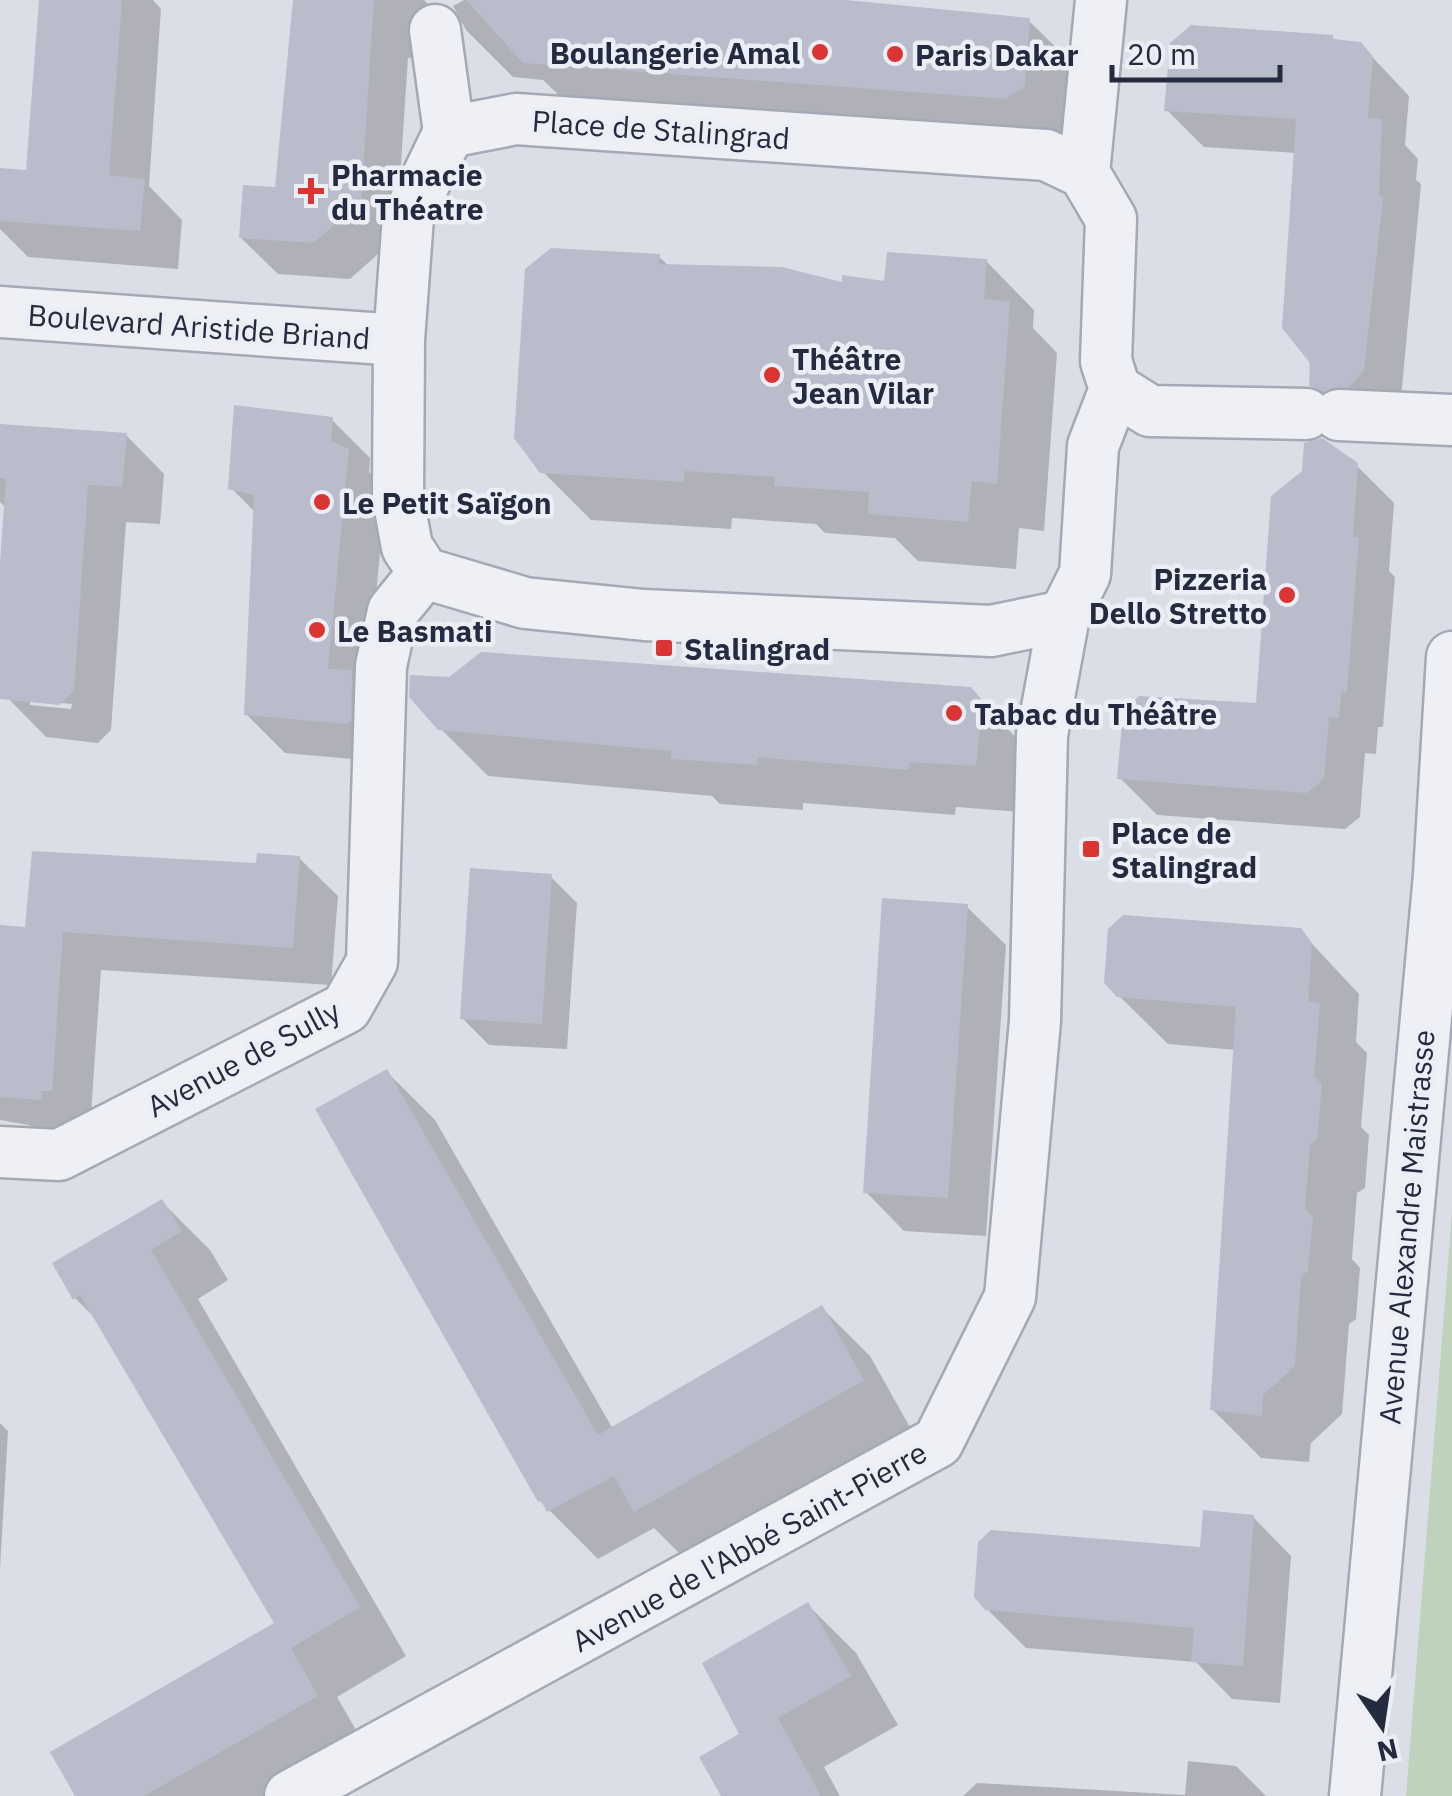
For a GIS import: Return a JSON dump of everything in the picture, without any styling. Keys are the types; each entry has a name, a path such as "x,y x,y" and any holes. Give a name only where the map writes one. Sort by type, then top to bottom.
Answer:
{"street":[{"path":"1101,0 1084,173 1111,219 1106,361 1115,389 1150,412 1452,420"},
{"path":"435,30 449,132 408,217 399,340 398,498 407,548 424,573 525,602 644,615 991,631 1064,616 1086,574 1093,446 1115,389"},
{"name":"Place de Stalingrad","path":"449,132 516,119 1046,154 1084,173"},
{"name":"Boulevard Aristide Briand","path":"0,312 399,340"},
{"name":"Avenue de Sully","path":"0,1152 59,1155 346,1008 372,962 381,666 393,611 424,573"},
{"name":"Avenue de l'Abbé Saint-Pierre","path":"290,1796 938,1442 1010,1297 1035,1021 1042,735 1064,616"},
{"name":"Avenue Alexandre Maistrasse","path":"1355,1796 1439,876 1452,657"}],"green space":[{"path":"1452,1212 1452,1796 1406,1796"}],"building":[{"path":"39,0 122,0 109,175 145,179 140,231 0,221 0,168 26,170"},
{"path":"293,0 374,0 361,202 313,243 239,238 243,185 275,187"},
{"path":"466,0 846,0 1030,18 1025,86 1006,99 523,63"},
{"path":"1191,25 1333,35 1333,39 1361,42 1373,57 1368,118 1382,119 1379,195 1383,198 1364,371 1349,387 1323,392 1309,386 1310,363 1282,328 1296,119 1164,111 1170,43"},
{"path":"551,248 660,254 659,264 782,267 842,282 842,275 884,281 887,252 987,259 984,299 1010,302 997,484 972,481 968,522 868,514 869,492 774,486 775,477 684,471 684,482 540,473 514,438 525,269"},
{"path":"234,405 333,417 331,441 349,449 328,669 352,670 351,721 347,724 244,715 254,495 228,489"},
{"path":"0,424 127,433 122,487 88,485 74,691 59,705 0,699 0,563 6,479 0,478"},
{"path":"1322,438 1358,463 1353,537 1359,537 1347,692 1341,691 1339,718 1329,717 1324,779 1307,793 1117,779 1123,712 1139,696 1256,703 1271,496 1302,471 1304,443"},
{"path":"481,652 971,687 983,701 976,766 910,762 909,770 757,757 757,765 671,759 671,751 438,730 409,697 410,675 449,677"},
{"path":"32,851 256,863 257,853 300,856 293,948 63,932 52,1091 42,1091 41,1100 0,1097 0,925 25,927"},
{"path":"470,868 552,874 542,1024 460,1019"},
{"path":"882,898 968,904 948,1198 863,1193"},
{"path":"1123,915 1301,928 1312,943 1308,1001 1320,1003 1314,1077 1322,1084 1317,1139 1310,1145 1305,1209 1313,1217 1308,1271 1301,1276 1295,1366 1263,1395 1262,1416 1210,1410 1236,1007 1117,997 1104,983 1108,929"},
{"path":"387,1069 598,1435 822,1305 864,1380 634,1512 614,1476 547,1512 315,1109"},
{"path":"162,1199 182,1231 151,1250 360,1607 291,1648 318,1696 144,1796 75,1796 50,1752 274,1623 80,1295 73,1300 52,1263"},
{"path":"1203,1510 1254,1515 1243,1666 1191,1662 1194,1628 985,1610 974,1597 978,1542 991,1530 1200,1547"},
{"path":"808,1602 851,1676 778,1718 821,1796 721,1796 699,1757 739,1734 702,1663"}],"place":[{"name":"Boulangerie Amal","path":"820,52"},
{"name":"Paris Dakar","path":"895,54"},
{"name":"Pharmacie du Théatre","path":"311,191"},
{"name":"Théâtre Jean Vilar","path":"772,375"},
{"name":"Le Petit Saïgon","path":"322,502"},
{"name":"Pizzeria Dello Stretto","path":"1287,595"},
{"name":"Le Basmati","path":"317,630"},
{"name":"Stalingrad","path":"664,648"},
{"name":"Tabac du Théâtre","path":"954,713"},
{"name":"Place de Stalingrad","path":"1091,849"}]}
